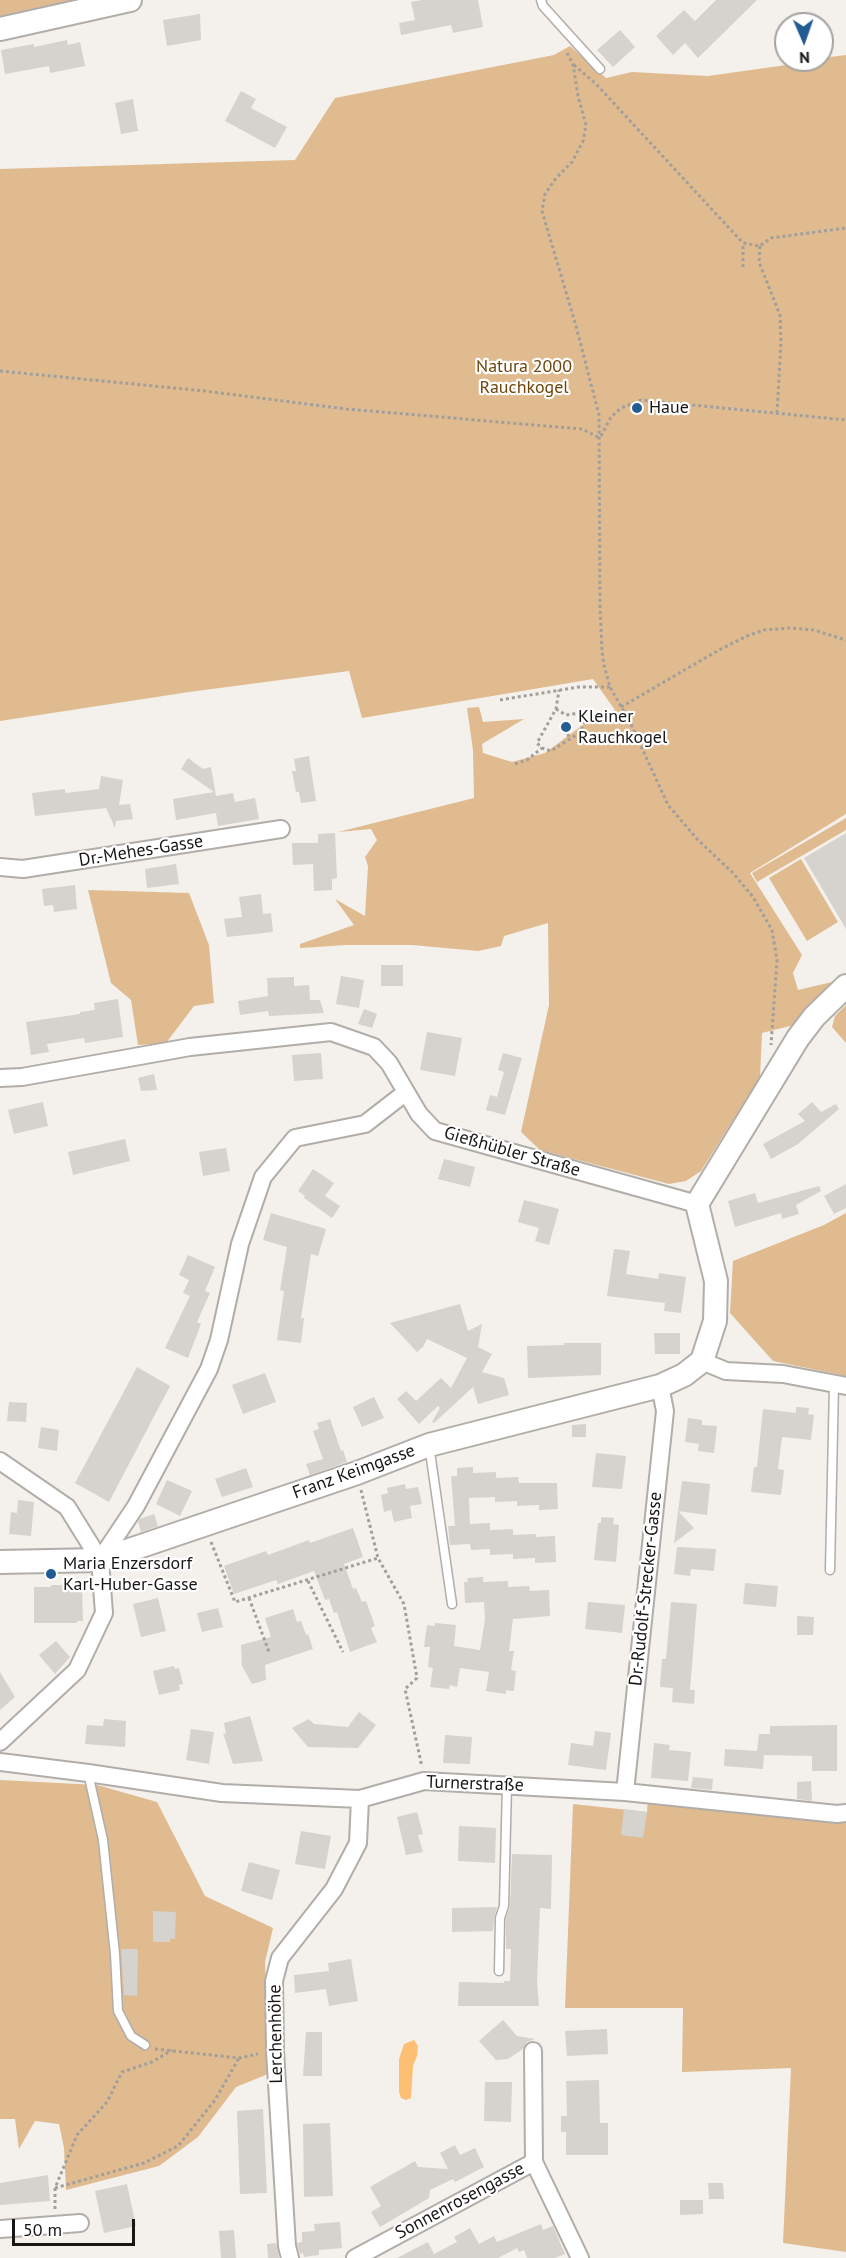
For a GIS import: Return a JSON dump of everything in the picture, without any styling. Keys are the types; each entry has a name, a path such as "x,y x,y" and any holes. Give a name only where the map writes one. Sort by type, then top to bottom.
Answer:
{"main road":[{"path":"0,29 130,0"},
{"path":"702,1361 715,1321 716,1281 697,1204 798,1038 814,1017 846,986"},
{"name":"Franz Keimgasse","path":"0,1562 100,1560 357,1473 429,1445 660,1386 684,1375 702,1361"}],"street":[{"name":"Dr.-Mehes-Gasse","path":"0,867 23,869 281,829"},
{"name":"Gießhübler Straße","path":"0,1078 22,1077 190,1047 332,1032 374,1047 389,1063 419,1114 435,1131 697,1204"},
{"path":"100,1560 136,1506 209,1369 219,1340 240,1244 263,1176 295,1138 365,1124 405,1093"},
{"path":"702,1361 726,1371 783,1374 840,1384"},
{"name":"Dr.-Rudolf-Strecker-Gasse","path":"625,1792 665,1411 660,1386"},
{"path":"0,1461 67,1507 100,1560 104,1614 77,1670 0,1742"},
{"name":"Turnerstraße","path":"0,1762 222,1793 360,1799 424,1780 625,1792 837,1814 846,1813"},
{"name":"Lerchenhöhe","path":"290,2258 287,2246 275,2051 274,1981 280,1958 334,1889 358,1843 360,1799"},
{"name":"Sonnenrosengasse","path":"533,2051 534,2162 579,2258"},
{"name":"Sonnenrosengasse","path":"355,2258 534,2162"},
{"path":"0,2229 80,2223"}],"lane":[{"path":"541,0 543,6 600,69"},
{"path":"830,1570 840,1384"},
{"path":"429,1445 452,1604"},
{"path":"88,1773 103,1840 115,1954 118,2011 131,2036 145,2045"},
{"path":"499,1971 500,1918 504,1906 507,1785"}],"path":[{"path":"566,51 573,64 586,126 584,141 572,162 556,178 545,194 542,211 596,395 599,415 602,651 610,687 630,722 668,805 753,897 772,930 777,960 771,1054"},
{"path":"573,64 596,84 743,243 760,246 771,238 846,228"},
{"path":"743,243 743,267"},
{"path":"760,246 759,262 780,315 782,341 777,413"},
{"path":"0,371 205,391 346,409 582,429 600,438"},
{"path":"600,438 611,417 621,408 641,399 846,420"},
{"path":"621,707 720,650 764,630 790,628 814,630 846,640"},
{"path":"500,700 579,687 610,687"},
{"path":"556,709 566,715 580,714 585,718 581,732 551,751 542,748 537,743 556,709 559,690"},
{"path":"567,728 569,739"},
{"path":"515,764 527,760 542,748"},
{"path":"357,1473 378,1558 404,1604 417,1678 405,1689 424,1780"},
{"path":"204,1524 234,1602 378,1558"},
{"path":"308,1581 343,1652"},
{"path":"249,1598 269,1652"},
{"path":"145,2045 156,2050 239,2058 275,2051"},
{"path":"55,2211 55,2188 77,2135 108,2102 122,2072 153,2062 172,2050"},
{"path":"55,2188 144,2163 178,2146 215,2100 239,2058"}],"green space":[{"path":"0,0 94,0 0,19"},
{"name":"Natura 2000 Rauchkogel","path":"570,46 606,78 632,72 708,76 774,67 774,72 834,72 834,56 846,55 846,814 750,873 802,955 793,973 798,990 845,979 798,1024 762,1033 760,1077 701,1171 686,1181 669,1184 540,1150 521,1132 549,1005 548,923 504,936 501,946 478,951 412,945 300,948 300,944 354,925 335,899 365,916 368,866 365,857 377,840 371,829 338,832 474,798 473,750 467,708 479,707 483,722 524,719 482,744 483,753 512,762 545,753 588,721 615,710 593,679 362,718 349,671 189,692 0,721 0,169 295,160 335,98 554,55"},
{"path":"846,818 846,830 757,882 752,873"},
{"path":"801,859 838,922 807,941 769,878"},
{"path":"88,890 189,893 209,945 214,1003 194,1006 166,1043 138,1045 131,1000 111,983"},
{"path":"846,1005 846,1043 832,1027 835,1016"},
{"path":"846,1213 846,1376 773,1361 730,1313 733,1261 824,1225"},
{"path":"0,1780 97,1785 157,1802 205,1896 273,1928 265,1962 268,2074 236,2087 198,2137 159,2166 66,2190 64,2148 59,2124 35,2121 19,2149 15,2119 0,2119"},
{"path":"648,1797 846,1817 846,2252 783,2243 791,2068 682,2072 683,2008 565,2008 573,1804 647,1812"}],"shaded area":[{"path":"414,2040 418,2046 417,2056 413,2066 411,2098 406,2100 401,2098 399,2092 399,2059 404,2044"}],"building":[{"path":"478,0 483,27 453,33 451,25 401,35 399,23 415,20 411,2"},
{"path":"716,0 757,0 698,58 685,43 673,55 656,36 684,10 695,21"},
{"path":"200,14 201,40 167,46 163,20"},
{"path":"620,30 635,47 613,67 597,50"},
{"path":"67,40 68,45 80,42 85,66 50,73 49,66 5,74 1,50 34,44 34,47"},
{"path":"241,91 256,99 251,108 287,127 275,148 225,121"},
{"path":"133,99 138,131 121,134 115,103"},
{"path":"309,756 316,801 301,803 299,792 296,792 292,771 296,771 294,759"},
{"path":"188,758 203,769 211,767 216,796 233,793 235,802 255,798 259,819 218,826 216,813 176,820 173,799 214,792 181,769"},
{"path":"101,776 123,780 119,805 130,804 133,819 116,821 115,828 106,808 35,816 32,793 65,789 65,793 99,789"},
{"path":"335,833 337,878 332,879 332,890 314,891 313,864 293,865 292,843 318,843 318,834"},
{"path":"846,833 846,929 804,858"},
{"path":"176,864 179,884 147,888 145,869"},
{"path":"75,885 77,909 54,912 53,905 44,906 42,889"},
{"path":"261,894 263,914 271,913 273,932 227,937 224,919 242,917 239,897"},
{"path":"381,965 403,965 403,986 381,986"},
{"path":"341,976 364,980 359,1008 336,1004"},
{"path":"294,977 294,986 309,985 310,1000 320,1000 324,1013 269,1016 268,1011 240,1015 238,1001 268,996 267,978"},
{"path":"118,999 123,1037 85,1043 84,1038 47,1044 49,1052 31,1055 26,1022 80,1014 80,1012 95,1010 94,1003"},
{"path":"364,1009 377,1014 372,1028 358,1024"},
{"path":"427,1032 462,1038 455,1076 420,1070"},
{"path":"321,1053 323,1079 294,1081 292,1055"},
{"path":"503,1053 522,1058 505,1115 486,1110 490,1095 497,1097 504,1072 498,1070"},
{"path":"154,1074 157,1090 141,1091 138,1078"},
{"path":"43,1102 48,1126 14,1134 8,1110"},
{"path":"812,1102 821,1112 836,1104 839,1109 798,1144 771,1159 763,1144 805,1121 798,1114"},
{"path":"125,1139 130,1161 73,1175 68,1152"},
{"path":"226,1148 230,1171 203,1176 199,1152"},
{"path":"444,1159 475,1167 470,1187 438,1179"},
{"path":"313,1169 334,1183 325,1196 340,1206 332,1218 298,1191"},
{"path":"846,1184 846,1208 834,1214 824,1196"},
{"path":"819,1186 821,1191 796,1205 799,1214 782,1219 781,1213 735,1227 728,1201 755,1193 758,1203"},
{"path":"524,1200 559,1209 549,1245 535,1241 539,1228 518,1222"},
{"path":"271,1213 326,1229 318,1256 311,1254 301,1318 304,1318 301,1343 277,1340 284,1291 280,1290 287,1247 263,1240"},
{"path":"614,1249 630,1251 626,1274 658,1279 659,1273 686,1277 681,1313 664,1311 665,1303 607,1296"},
{"path":"188,1255 215,1267 205,1291 210,1293 197,1322 201,1324 188,1358 165,1348 190,1296 183,1293 189,1280 179,1275"},
{"path":"460,1304 468,1331 482,1324 478,1347 492,1354 482,1372 504,1378 509,1395 478,1404 473,1387 434,1423 432,1422 440,1408 438,1406 419,1424 397,1399 406,1391 416,1401 441,1378 451,1388 467,1358 427,1339 417,1352 390,1323"},
{"path":"654,1333 680,1333 680,1354 655,1354"},
{"path":"564,1343 601,1343 601,1375 528,1378 527,1346 564,1345"},
{"path":"137,1367 170,1386 109,1502 75,1483"},
{"path":"265,1373 276,1402 243,1414 232,1385"},
{"path":"374,1397 384,1418 362,1427 353,1407"},
{"path":"9,1402 27,1403 26,1422 7,1421"},
{"path":"796,1407 809,1408 808,1414 814,1415 811,1440 782,1437 778,1469 784,1470 781,1495 751,1492 754,1467 757,1467 763,1409 796,1413"},
{"path":"688,1418 702,1420 702,1425 717,1426 714,1453 698,1451 699,1444 685,1442"},
{"path":"330,1419 347,1462 310,1475 306,1464 323,1459 313,1431 319,1429 317,1423"},
{"path":"586,1424 586,1437 572,1437 572,1425"},
{"path":"41,1427 59,1430 57,1451 38,1448"},
{"path":"596,1453 626,1456 622,1489 592,1487"},
{"path":"473,1467 473,1473 496,1472 496,1478 518,1477 519,1483 557,1483 558,1509 539,1510 539,1505 517,1506 517,1501 495,1502 495,1497 469,1498 470,1524 490,1523 490,1530 513,1529 513,1535 555,1536 556,1562 535,1563 535,1558 513,1559 513,1554 490,1555 490,1549 471,1550 470,1544 450,1545 448,1526 455,1526 451,1476 457,1476 457,1468"},
{"path":"246,1468 253,1487 222,1497 215,1479"},
{"path":"167,1480 192,1491 180,1516 156,1504"},
{"path":"682,1481 710,1484 707,1515 678,1511"},
{"path":"405,1484 406,1489 418,1487 422,1504 410,1506 412,1518 394,1522 391,1510 384,1512 381,1495 388,1493 387,1488"},
{"path":"18,1500 34,1502 31,1536 9,1534 11,1512 17,1513"},
{"path":"678,1511 694,1528 674,1543"},
{"path":"154,1514 158,1526 141,1532 138,1522 140,1519"},
{"path":"601,1517 614,1518 613,1524 619,1525 616,1562 594,1560 598,1523 601,1523"},
{"path":"353,1528 363,1557 344,1564 353,1589 356,1588 362,1602 366,1601 375,1626 371,1628 377,1642 350,1652 337,1612 334,1613 329,1599 325,1600 314,1571 278,1584 276,1580 234,1594 224,1566 266,1551 268,1555 309,1540 310,1543"},
{"path":"677,1547 716,1549 714,1571 691,1569 690,1576 674,1574"},
{"path":"483,1577 483,1582 508,1581 508,1587 529,1586 530,1591 549,1590 550,1616 513,1619 509,1651 514,1651 511,1670 516,1671 514,1691 506,1690 506,1694 486,1691 489,1672 460,1668 457,1687 450,1685 449,1689 430,1687 433,1668 428,1667 430,1647 424,1647 427,1625 435,1626 435,1623 456,1625 454,1646 480,1650 485,1620 484,1602 465,1603 464,1582 468,1582 467,1578"},
{"path":"745,1583 778,1586 776,1607 743,1604"},
{"path":"51,1585 78,1585 82,1588 83,1621 34,1623 34,1587 51,1587"},
{"path":"158,1598 166,1631 141,1637 133,1604"},
{"path":"588,1602 625,1605 622,1633 585,1629"},
{"path":"671,1602 697,1604 690,1690 695,1690 694,1704 672,1702 673,1688 660,1687 662,1659 666,1659"},
{"path":"218,1608 223,1627 202,1632 197,1613"},
{"path":"293,1609 297,1622 301,1621 306,1635 308,1634 313,1649 265,1665 266,1680 252,1684 242,1666 241,1645 271,1637 265,1618"},
{"path":"797,1616 814,1617 813,1635 797,1635"},
{"path":"56,1641 70,1657 55,1674 39,1655"},
{"path":"174,1666 175,1669 179,1668 183,1684 179,1685 180,1690 159,1695 153,1671"},
{"path":"0,1672 15,1697 0,1710"},
{"path":"359,1712 376,1725 358,1748 308,1747 292,1728 309,1719 314,1724 348,1727"},
{"path":"250,1716 263,1761 233,1764 223,1733 226,1734 224,1723"},
{"path":"104,1719 126,1721 125,1747 85,1744 87,1725 103,1726"},
{"path":"837,1725 837,1771 812,1771 812,1756 764,1755 763,1769 724,1766 725,1749 757,1751 759,1734 770,1734 770,1726"},
{"path":"191,1729 214,1732 209,1764 186,1760"},
{"path":"595,1731 611,1733 606,1770 568,1765 571,1743 593,1746"},
{"path":"445,1735 472,1737 470,1764 443,1763"},
{"path":"654,1743 670,1745 669,1750 691,1752 688,1781 651,1778"},
{"path":"693,1777 713,1779 712,1790 691,1788"},
{"path":"811,1781 812,1801 797,1799 797,1782"},
{"path":"624,1809 647,1812 643,1838 621,1835"},
{"path":"417,1812 423,1834 418,1835 423,1852 406,1855 397,1817"},
{"path":"459,1826 496,1828 495,1863 458,1861"},
{"path":"301,1831 331,1836 325,1869 295,1864"},
{"path":"512,1854 552,1855 551,1909 540,1908 537,1981 539,2006 458,2006 459,1982 504,1983 504,1981 510,1981 511,1949 506,1949 506,1919 510,1907"},
{"path":"249,1862 280,1870 272,1900 241,1891"},
{"path":"497,1907 493,1931 452,1932 452,1908"},
{"path":"153,1911 176,1912 175,1939 170,1939 170,1942 153,1942"},
{"path":"121,1949 138,1949 137,1996 124,1995"},
{"path":"351,1959 358,2001 329,2006 326,1989 295,1993 294,1975 329,1971 328,1963"},
{"path":"503,2020 517,2036 535,2039 527,2042 523,2049 508,2059 496,2060 479,2041"},
{"path":"607,2029 608,2054 567,2056 565,2031"},
{"path":"306,2032 322,2032 322,2076 303,2076"},
{"path":"599,2080 600,2123 608,2123 608,2155 566,2155 566,2132 561,2132 561,2116 567,2116 566,2081"},
{"path":"485,2082 512,2082 511,2122 484,2121"},
{"path":"263,2109 267,2193 240,2194 237,2111"},
{"path":"330,2123 333,2196 304,2197 303,2124"},
{"path":"455,2145 460,2155 475,2148 484,2167 455,2182 453,2179 430,2190 429,2198 380,2227 371,2212 381,2206 370,2187 415,2161 418,2167 448,2169 440,2153"},
{"path":"48,2175 50,2201 0,2205 0,2183"},
{"path":"708,2183 723,2183 724,2199 709,2199"},
{"path":"127,2184 136,2226 104,2233 95,2191"},
{"path":"680,2200 703,2200 703,2214 680,2215"},
{"path":"340,2222 342,2248 319,2250 319,2255 304,2257 303,2253 300,2254 297,2243 302,2242 302,2232 315,2231 314,2224"},
{"path":"541,2224 543,2230 553,2226 565,2254 555,2258 527,2258 524,2250 519,2252 517,2248 498,2258 397,2258 428,2242 434,2254 457,2242 454,2237 470,2228 479,2244 494,2236 497,2242"},
{"path":"234,2230 236,2258 221,2258 219,2231"},
{"path":"276,2243 279,2258 268,2258 267,2244"}],"place":[{"name":"Haue","path":"637,408"},
{"name":"Kleiner Rauchkogel","path":"566,727"},
{"name":"Maria Enzersdorf Karl-Huber-Gasse","path":"51,1574"}]}
